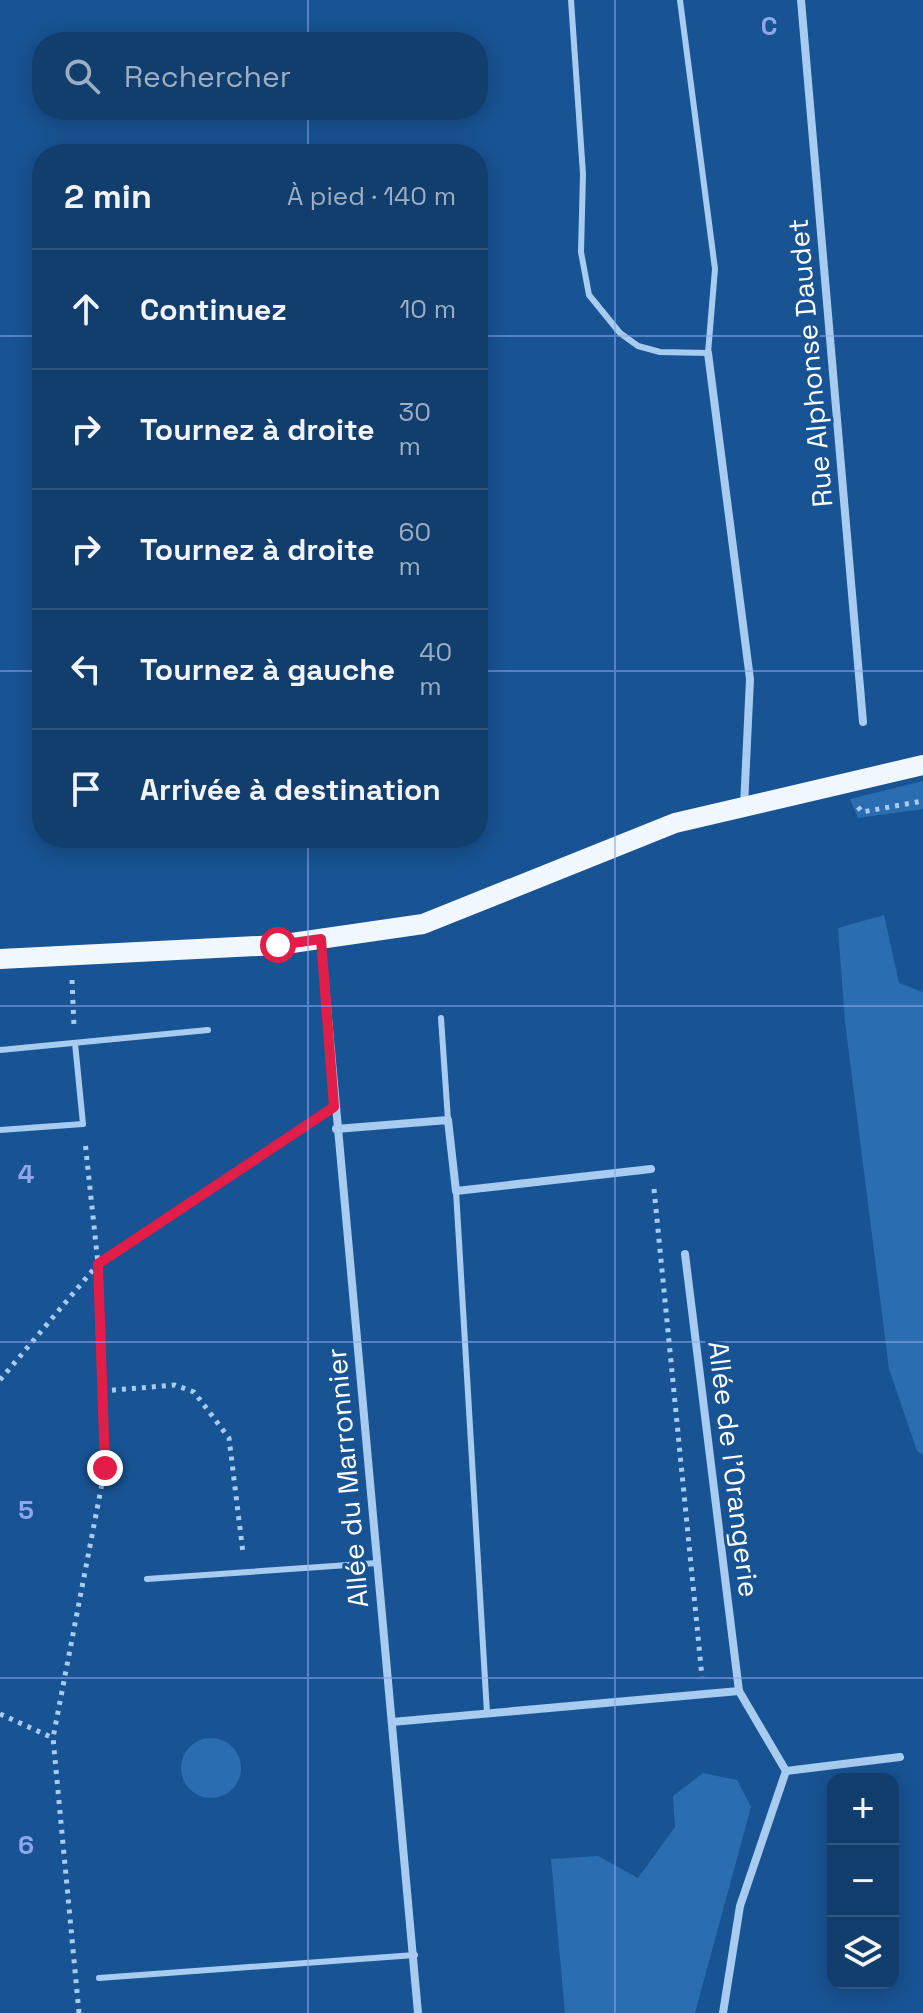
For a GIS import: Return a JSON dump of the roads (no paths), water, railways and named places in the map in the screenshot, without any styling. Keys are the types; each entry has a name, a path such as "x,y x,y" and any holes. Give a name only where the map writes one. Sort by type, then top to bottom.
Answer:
{"main road":[{"path":"0,959 321,939 423,924 675,823 923,765"}],"street":[{"name":"Rue Alphonse Daudet","path":"801,0 863,722"},
{"path":"708,353 750,679 744,807"},
{"name":"Allée du Marronnier","path":"321,939 418,2013"},
{"path":"336,1129 448,1120 456,1191 651,1169"},
{"name":"Allée de l'Orangerie","path":"685,1254 739,1691"},
{"path":"392,1722 739,1691 786,1771 740,1906 723,2013"},
{"path":"786,1771 900,1757"}],"lane":[{"path":"571,0 583,174 581,252 589,295 620,333 638,346 660,352 708,353 715,269 680,0"},
{"path":"441,1018 448,1120"},
{"path":"0,1050 208,1030"},
{"path":"0,1130 83,1124 75,1043"},
{"path":"456,1191 487,1713"},
{"path":"147,1579 377,1563"},
{"path":"99,1978 415,1955"}]}
